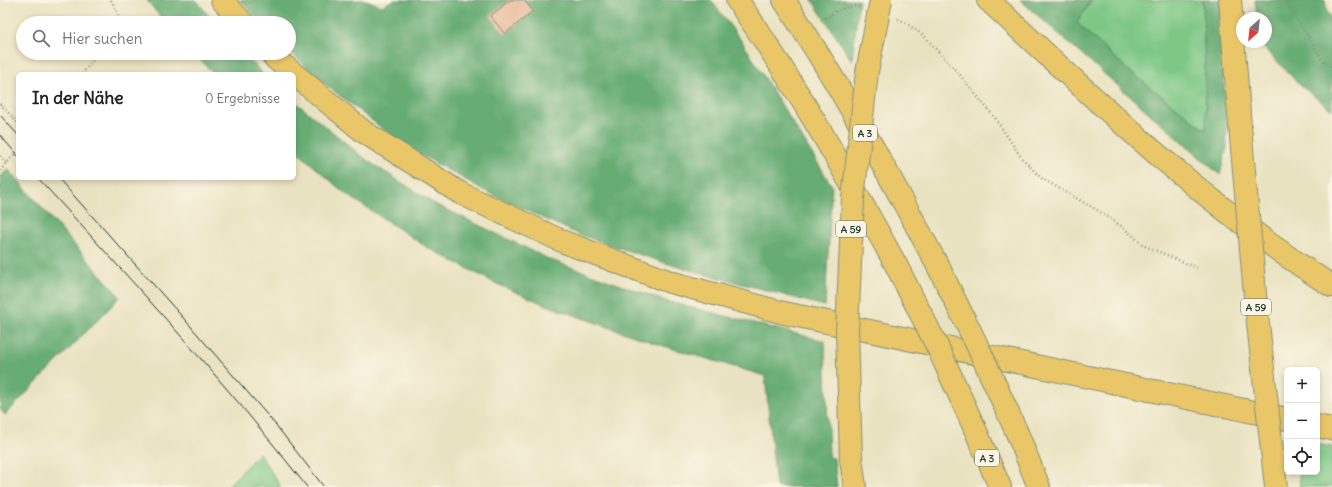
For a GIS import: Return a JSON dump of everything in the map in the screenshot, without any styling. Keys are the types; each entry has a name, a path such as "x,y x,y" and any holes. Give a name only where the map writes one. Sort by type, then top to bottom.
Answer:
{"highway":[{"path":"222,0 237,16"},
{"name":"A 3","path":"737,0 810,113 849,178 896,265 938,348 1000,487"},
{"name":"A 3","path":"784,0 846,100 892,179 940,270 978,347 1018,435 1039,487"},
{"path":"988,0 1111,115 1195,186 1255,233 1332,286"},
{"name":"A 59","path":"1230,0 1256,306 1276,487"},
{"name":"A 59","path":"854,487 851,459 847,331 853,199 867,72 879,8"},
{"path":"277,60 292,72"},
{"path":"296,76 364,132 460,193 564,242 670,282 784,313 1284,418"},
{"path":"1320,427 1332,429"}],"path":[{"path":"111,0 119,16"},
{"path":"1285,0 1322,59 1332,68"},
{"path":"804,31 832,14 850,6 879,8 906,23 924,36 959,74 995,118 1021,157 1041,178 1122,226 1145,246 1197,268"},
{"path":"84,72 93,60"},
{"path":"0,104 16,121"},
{"path":"0,171 16,153"},
{"path":"0,156 7,164"}],"green space":[{"path":"147,0 196,0 209,16 160,16"},
{"path":"240,0 366,0 382,6 394,0 711,0 743,43 832,186 825,306 675,266 580,235 489,193 405,146 326,85 296,57 296,16 255,16"},
{"path":"812,0 859,0 852,61"},
{"path":"1020,0 1091,0 1077,23 1129,71 1206,131 1203,0 1221,0 1227,147 1220,175"},
{"path":"1091,0 1203,0 1207,131 1129,71 1077,23"},
{"path":"1255,0 1325,0 1327,12 1332,20 1332,110 1300,85 1264,48 1272,48 1272,12 1256,12"},
{"path":"201,60 250,60 261,72 212,72"},
{"path":"296,103 368,161 435,204 551,260 666,301 825,341 829,458 834,458 837,487 776,487 765,376 654,343 551,307 497,284 428,248 346,194 296,151"},
{"path":"8,169 16,180 18,180 120,297 5,415 0,409 0,177"},
{"path":"1320,445 1332,447 1332,487 1300,487 1299,475 1320,475"},
{"path":"259,453 281,487 227,487"}],"building":[{"path":"510,0 524,0 533,11 505,34 490,16"}],"tram line":[{"path":"0,115 16,133"},
{"path":"0,135 16,154"},
{"path":"40,180 209,368 307,487"},
{"path":"60,180 186,321 275,424 324,487"}]}
